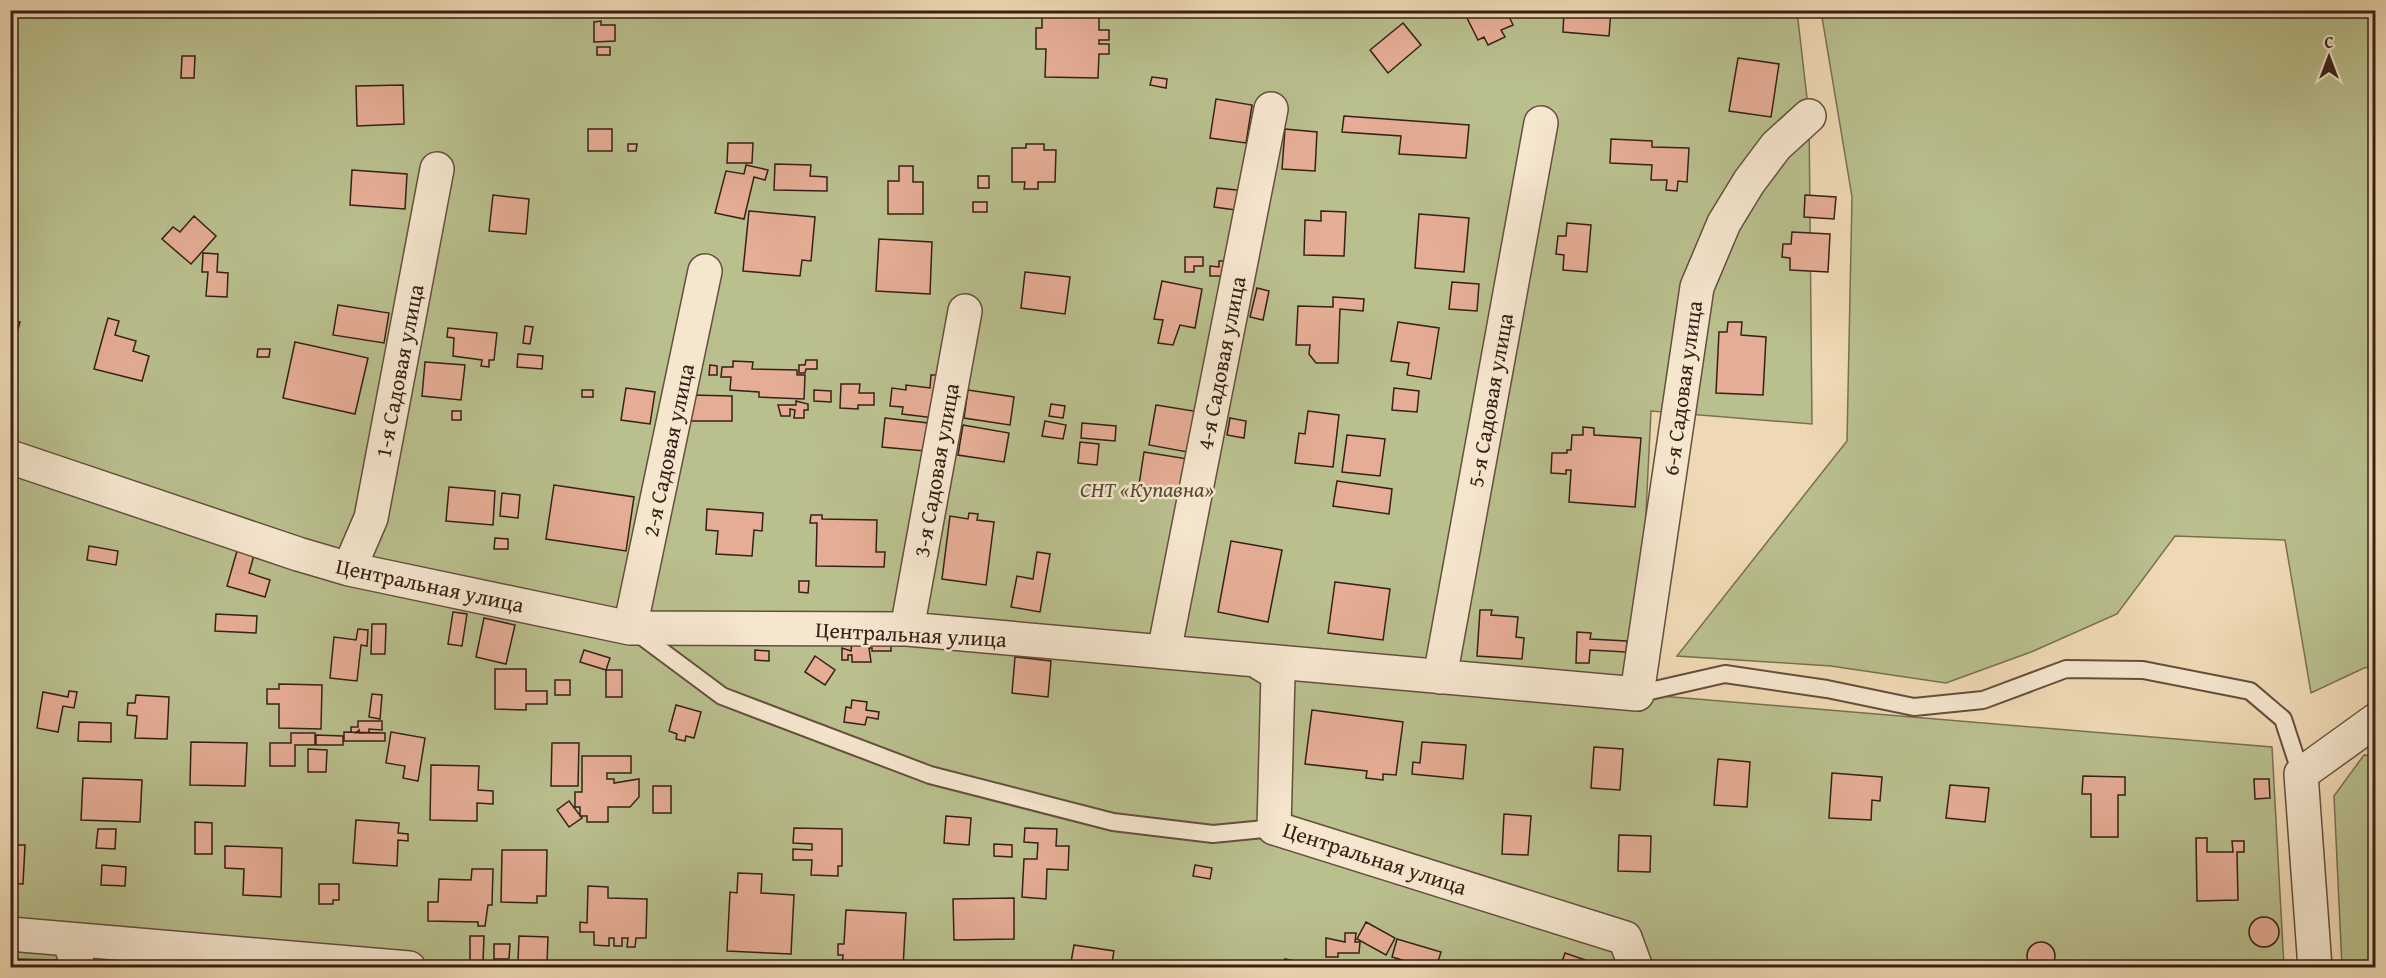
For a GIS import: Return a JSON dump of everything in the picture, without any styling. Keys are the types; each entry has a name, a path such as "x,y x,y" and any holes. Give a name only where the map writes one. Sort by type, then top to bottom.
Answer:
{"street":[{"name":"4-я Садовая улица","path":"1164,652 1271,109"},
{"name":"6-я Садовая улица","path":"1637,694 1697,287 1724,223 1749,182 1776,146 1809,116"},
{"name":"5-я Садовая улица","path":"1440,677 1541,123"},
{"name":"1-я Садовая улица","path":"349,569 371,518 437,169"},
{"name":"2-я Садовая улица","path":"630,628 705,271"},
{"name":"3-я Садовая улица","path":"907,629 965,311"},
{"name":"Центральная улица","path":"10,457 349,569 630,628 907,629 1255,660 1278,674 1274,828 1625,938 1636,968"},
{"path":"1255,660 1637,694"},
{"path":"2315,968 2301,774 2376,720"},
{"path":"10,934 72,953 409,968"}],"lane":[{"path":"630,628 722,696 930,775 1113,822 1213,834 1274,828"},
{"path":"1637,694 1725,674 1827,689 1914,707 1983,700 2066,669 2143,670 2250,691 2283,719 2301,774"}],"green space":[{"name":"СНТ «Купавна»","path":"10,11 1797,11 1809,116 1812,424 1651,411 1637,694 2272,747 2284,967 11,967"},
{"path":"1821,11 2375,11 2375,666 2364,668 2311,693 2285,540 2175,536 2117,614 2031,652 1946,683 1831,666 1677,656 1847,441 1852,197"},
{"path":"2364,755 2375,756 2375,967 2342,967 2334,796"}],"building":[{"path":"1042,10 1099,11 1099,30 1109,30 1109,40 1099,40 1099,44 1109,44 1109,54 1099,54 1098,78 1045,77 1046,49 1036,49 1036,28 1042,28"},
{"path":"1463,10 1506,10 1513,25 1501,30 1505,37 1488,45 1484,37 1478,40"},
{"path":"1564,10 1611,10 1609,36 1563,32"},
{"path":"601,21 601,25 615,25 615,41 594,42 594,22"},
{"path":"1403,23 1421,45 1388,73 1370,50"},
{"path":"597,47 610,47 610,55 597,55"},
{"path":"182,56 195,56 194,78 181,78"},
{"path":"1738,58 1779,64 1771,117 1729,111"},
{"path":"1152,77 1167,79 1166,88 1150,85"},
{"path":"403,85 404,124 357,126 356,86"},
{"path":"1216,99 1252,105 1246,143 1210,138"},
{"path":"1344,116 1469,125 1466,158 1399,154 1401,136 1342,132"},
{"path":"588,129 612,129 612,151 588,151"},
{"path":"1285,129 1317,132 1315,171 1282,169"},
{"path":"1611,139 1652,141 1652,147 1689,148 1687,182 1678,181 1677,191 1666,190 1667,180 1651,180 1652,165 1610,163"},
{"path":"728,143 753,143 752,163 727,163"},
{"path":"628,144 637,144 636,151 628,151"},
{"path":"1026,144 1044,144 1044,150 1056,150 1055,182 1038,182 1038,189 1024,189 1025,182 1012,182 1012,148 1026,148"},
{"path":"775,164 811,165 810,176 827,177 827,191 774,190"},
{"path":"746,165 768,170 765,180 754,177 744,219 715,213 726,171 744,174"},
{"path":"899,166 913,166 913,182 923,182 923,214 888,214 888,181 899,181"},
{"path":"352,170 407,174 405,209 350,205"},
{"path":"978,176 989,176 989,188 978,188"},
{"path":"1217,188 1246,191 1243,211 1214,207"},
{"path":"493,195 529,199 526,234 489,231"},
{"path":"1805,195 1836,197 1834,219 1804,217"},
{"path":"973,202 987,202 987,212 973,212"},
{"path":"749,211 815,217 811,261 802,260 800,276 743,271"},
{"path":"1321,211 1346,212 1344,256 1304,255 1305,220 1321,221"},
{"path":"1419,214 1469,218 1464,272 1415,268"},
{"path":"194,216 216,236 191,264 162,239 173,227 180,232"},
{"path":"1567,223 1591,225 1587,272 1563,270 1564,255 1556,254 1558,236 1566,236"},
{"path":"1792,232 1830,234 1828,272 1790,270 1790,258 1782,257 1783,244 1791,244"},
{"path":"879,239 932,242 930,294 876,291"},
{"path":"203,253 218,254 217,272 228,273 227,297 206,296 208,272 202,272"},
{"path":"1185,257 1203,257 1203,266 1194,266 1194,272 1185,272"},
{"path":"1219,261 1229,261 1228,276 1210,276 1210,266 1219,267"},
{"path":"1025,272 1070,277 1065,314 1021,308"},
{"path":"1162,281 1202,289 1195,328 1180,325 1173,345 1158,343 1163,320 1154,319"},
{"path":"1452,282 1479,284 1477,311 1449,309"},
{"path":"1257,288 1269,291 1263,320 1250,317"},
{"path":"1333,297 1364,299 1363,311 1340,309 1338,363 1316,363 1309,354 1310,345 1296,345 1298,306 1333,307"},
{"path":"338,305 389,313 384,343 333,335"},
{"path":"108,318 119,321 115,335 136,341 133,351 149,356 142,381 94,369"},
{"path":"10,320 20,322 11,354 10,354"},
{"path":"1398,322 1439,328 1431,379 1407,375 1409,363 1391,361"},
{"path":"1728,322 1742,322 1741,335 1766,337 1763,395 1716,393 1719,332 1727,332"},
{"path":"525,326 533,327 530,344 523,343"},
{"path":"448,328 497,333 494,360 489,360 489,367 481,366 482,360 453,356 454,338 447,337"},
{"path":"295,342 368,358 355,414 283,398"},
{"path":"258,349 270,349 269,357 257,357"},
{"path":"518,354 543,356 542,369 517,367"},
{"path":"806,360 817,360 817,369 806,369 805,373 799,373 799,365 805,365"},
{"path":"733,361 753,362 752,369 797,370 797,375 805,375 804,399 759,397 759,392 730,390 731,377 721,377 722,367 733,367"},
{"path":"425,362 465,365 461,400 422,396"},
{"path":"710,365 717,366 717,375 709,375"},
{"path":"931,375 940,375 935,418 902,414 903,407 890,406 892,388 906,390 906,385 930,388"},
{"path":"841,384 860,384 859,393 874,393 874,405 858,405 858,409 840,408"},
{"path":"626,388 655,392 650,424 621,420"},
{"path":"1394,388 1419,391 1417,412 1392,410"},
{"path":"582,390 593,390 593,397 582,397"},
{"path":"814,390 831,391 831,402 814,401"},
{"path":"968,390 1014,397 1010,425 964,418"},
{"path":"691,395 732,396 732,421 691,421"},
{"path":"796,401 808,404 808,410 804,410 804,418 794,418 795,410 790,409 790,416 781,416 778,405 796,405"},
{"path":"1051,404 1065,406 1063,418 1049,416"},
{"path":"1156,405 1200,412 1193,453 1149,445"},
{"path":"452,411 461,411 461,420 452,420"},
{"path":"1308,411 1339,415 1333,467 1295,463 1299,433 1305,434"},
{"path":"885,418 928,423 925,451 882,447"},
{"path":"1230,418 1246,421 1244,438 1227,435"},
{"path":"1045,421 1066,425 1063,439 1042,436"},
{"path":"1082,423 1116,426 1115,441 1081,438"},
{"path":"963,425 1009,433 1004,462 958,455"},
{"path":"1583,427 1594,428 1594,435 1641,438 1635,507 1569,502 1571,470 1566,470 1566,474 1551,473 1552,453 1567,453 1567,450 1571,450 1572,435 1583,435"},
{"path":"1347,435 1385,439 1380,476 1342,472"},
{"path":"1080,442 1099,444 1097,465 1078,463"},
{"path":"1144,452 1188,459 1182,493 1139,485"},
{"path":"1337,481 1392,489 1389,514 1333,506"},
{"path":"554,485 634,497 626,551 546,539"},
{"path":"449,487 495,491 493,525 446,521"},
{"path":"502,493 520,495 518,518 500,516"},
{"path":"707,509 763,513 762,531 754,530 752,556 716,554 718,531 706,530"},
{"path":"969,513 978,514 977,520 994,522 986,585 942,579 950,516 968,519"},
{"path":"811,515 822,515 822,519 877,520 876,552 885,552 884,567 816,566 817,523 810,523"},
{"path":"495,538 508,539 508,549 494,549"},
{"path":"1231,541 1282,550 1268,622 1218,612"},
{"path":"89,546 118,551 116,565 87,560"},
{"path":"237,551 254,555 249,573 270,580 265,597 227,586"},
{"path":"1037,552 1050,554 1040,612 1011,607 1017,576 1033,579"},
{"path":"799,581 809,581 808,593 799,592"},
{"path":"1335,582 1390,589 1383,640 1328,633"},
{"path":"1480,610 1492,610 1491,615 1518,617 1516,637 1524,638 1522,659 1477,656"},
{"path":"453,612 467,614 462,646 448,644"},
{"path":"216,614 257,616 256,633 215,631"},
{"path":"484,618 515,625 506,664 476,657"},
{"path":"372,624 386,624 385,654 371,654"},
{"path":"358,629 368,630 367,646 361,645 357,681 330,678 334,637 356,640"},
{"path":"1577,632 1591,633 1590,639 1627,641 1626,652 1590,650 1589,663 1576,663"},
{"path":"868,636 891,636 891,651 872,651 872,648 869,648 871,662 852,662 852,655 848,655 848,660 842,660 842,648 851,651 852,641 865,641 865,646 868,646"},
{"path":"584,650 610,658 606,670 580,662"},
{"path":"755,650 769,651 769,661 755,660"},
{"path":"815,656 835,670 825,685 805,672"},
{"path":"1015,657 1051,661 1048,697 1012,693"},
{"path":"495,669 526,669 526,691 547,691 547,704 526,704 526,710 495,709"},
{"path":"606,670 622,670 622,697 606,697"},
{"path":"555,680 570,680 570,695 555,695"},
{"path":"279,684 322,685 321,729 279,728 279,704 267,704 267,689 279,689"},
{"path":"69,691 77,692 74,708 63,706 58,732 37,728 43,692 68,697"},
{"path":"372,694 382,695 380,719 369,717"},
{"path":"136,695 169,697 167,739 135,738 137,716 127,715 128,703 135,703"},
{"path":"852,700 867,702 866,710 879,712 878,719 867,717 865,725 844,722 846,707 851,708"},
{"path":"676,705 701,712 694,738 686,736 685,741 676,739 677,734 669,731"},
{"path":"1312,710 1403,722 1396,775 1383,774 1383,780 1366,778 1367,771 1305,764"},
{"path":"358,721 382,721 382,730 369,729 369,733 359,733 359,730 356,733 351,732 351,727 358,727"},
{"path":"79,722 111,723 111,742 78,741"},
{"path":"344,732 385,733 385,741 344,741"},
{"path":"391,732 425,738 418,781 403,778 405,766 386,763"},
{"path":"291,733 315,733 315,745 295,745 295,766 270,766 270,743 291,743"},
{"path":"316,735 343,736 343,745 316,745"},
{"path":"191,742 247,743 245,786 190,785"},
{"path":"1422,742 1466,745 1463,779 1412,774 1413,762 1420,763"},
{"path":"552,743 579,743 578,786 551,786"},
{"path":"1594,747 1623,749 1620,790 1591,788"},
{"path":"308,749 327,750 326,772 308,772"},
{"path":"582,756 631,756 631,773 607,773 607,779 614,779 614,783 639,779 639,797 630,807 608,807 608,822 587,822 587,816 580,816 580,807 575,807 575,792 582,792"},
{"path":"1718,759 1750,762 1747,807 1714,805"},
{"path":"431,765 479,766 478,790 493,791 493,804 477,803 477,821 430,820"},
{"path":"1832,773 1882,777 1880,801 1872,800 1871,820 1829,818"},
{"path":"2083,776 2125,777 2125,795 2118,795 2118,837 2091,837 2091,794 2082,794"},
{"path":"83,778 142,780 140,822 81,820"},
{"path":"2254,779 2269,779 2270,798 2255,799"},
{"path":"1950,785 1989,788 1985,822 1946,818"},
{"path":"653,786 671,786 671,813 653,813"},
{"path":"569,801 582,818 569,827 557,810"},
{"path":"1504,814 1531,816 1528,855 1502,854"},
{"path":"946,816 971,818 969,845 944,843"},
{"path":"356,820 399,823 398,833 408,834 408,841 398,840 397,866 353,863"},
{"path":"195,822 212,823 212,854 195,854"},
{"path":"794,828 842,829 842,866 838,866 838,876 811,875 812,860 793,860 793,849 812,850 812,844 793,843"},
{"path":"1025,828 1057,829 1056,846 1069,846 1068,870 1047,869 1046,899 1022,897 1024,859 1037,859 1038,843 1024,842"},
{"path":"98,829 116,829 115,849 96,848"},
{"path":"1619,835 1651,836 1650,872 1618,871"},
{"path":"2196,838 2207,838 2207,852 2233,852 2232,841 2244,841 2244,852 2237,852 2238,900 2197,901"},
{"path":"994,844 1012,845 1012,857 994,856"},
{"path":"10,845 25,845 23,884 10,883"},
{"path":"225,846 282,848 281,897 243,895 244,869 225,868"},
{"path":"502,850 547,850 546,896 537,896 537,903 501,902"},
{"path":"102,865 126,867 125,886 101,885"},
{"path":"1195,865 1212,868 1210,879 1193,876"},
{"path":"472,869 493,869 492,905 488,905 485,926 478,926 478,922 428,921 428,902 438,902 439,879 471,880"},
{"path":"738,873 762,874 761,893 794,895 791,954 727,951 730,892 737,893"},
{"path":"319,884 339,884 339,900 333,900 333,904 319,904"},
{"path":"588,886 608,887 608,898 647,899 646,938 636,938 635,947 627,947 628,938 622,938 622,946 614,946 614,938 609,938 609,946 594,945 594,932 580,932 580,922 587,923"},
{"path":"1014,898 1014,939 954,940 953,899"},
{"path":"846,910 906,913 903,968 842,967 843,955 838,955 838,944 844,944"},
{"path":"2264,917 2275,921 2279,932 2275,943 2264,947 2253,943 2249,932 2253,921"},
{"path":"1366,922 1395,938 1386,955 1357,939"},
{"path":"1345,933 1356,933 1355,942 1360,942 1359,953 1338,953 1338,957 1326,957 1326,938 1345,942"},
{"path":"470,936 484,936 483,962 470,961"},
{"path":"519,936 548,937 547,964 518,963"},
{"path":"1397,939 1441,952 1436,968 1419,968 1419,965 1392,957"},
{"path":"2041,942 2051,946 2055,956 2051,966 2041,970 2031,966 2027,956 2031,946"},
{"path":"494,944 510,944 509,959 494,959"},
{"path":"1074,945 1114,951 1111,968 1070,968"},
{"path":"1565,953 1605,967 1560,968"},
{"path":"14,959 59,960 58,968 14,968"},
{"path":"1285,959 1320,966 1319,968 1283,968"}]}
